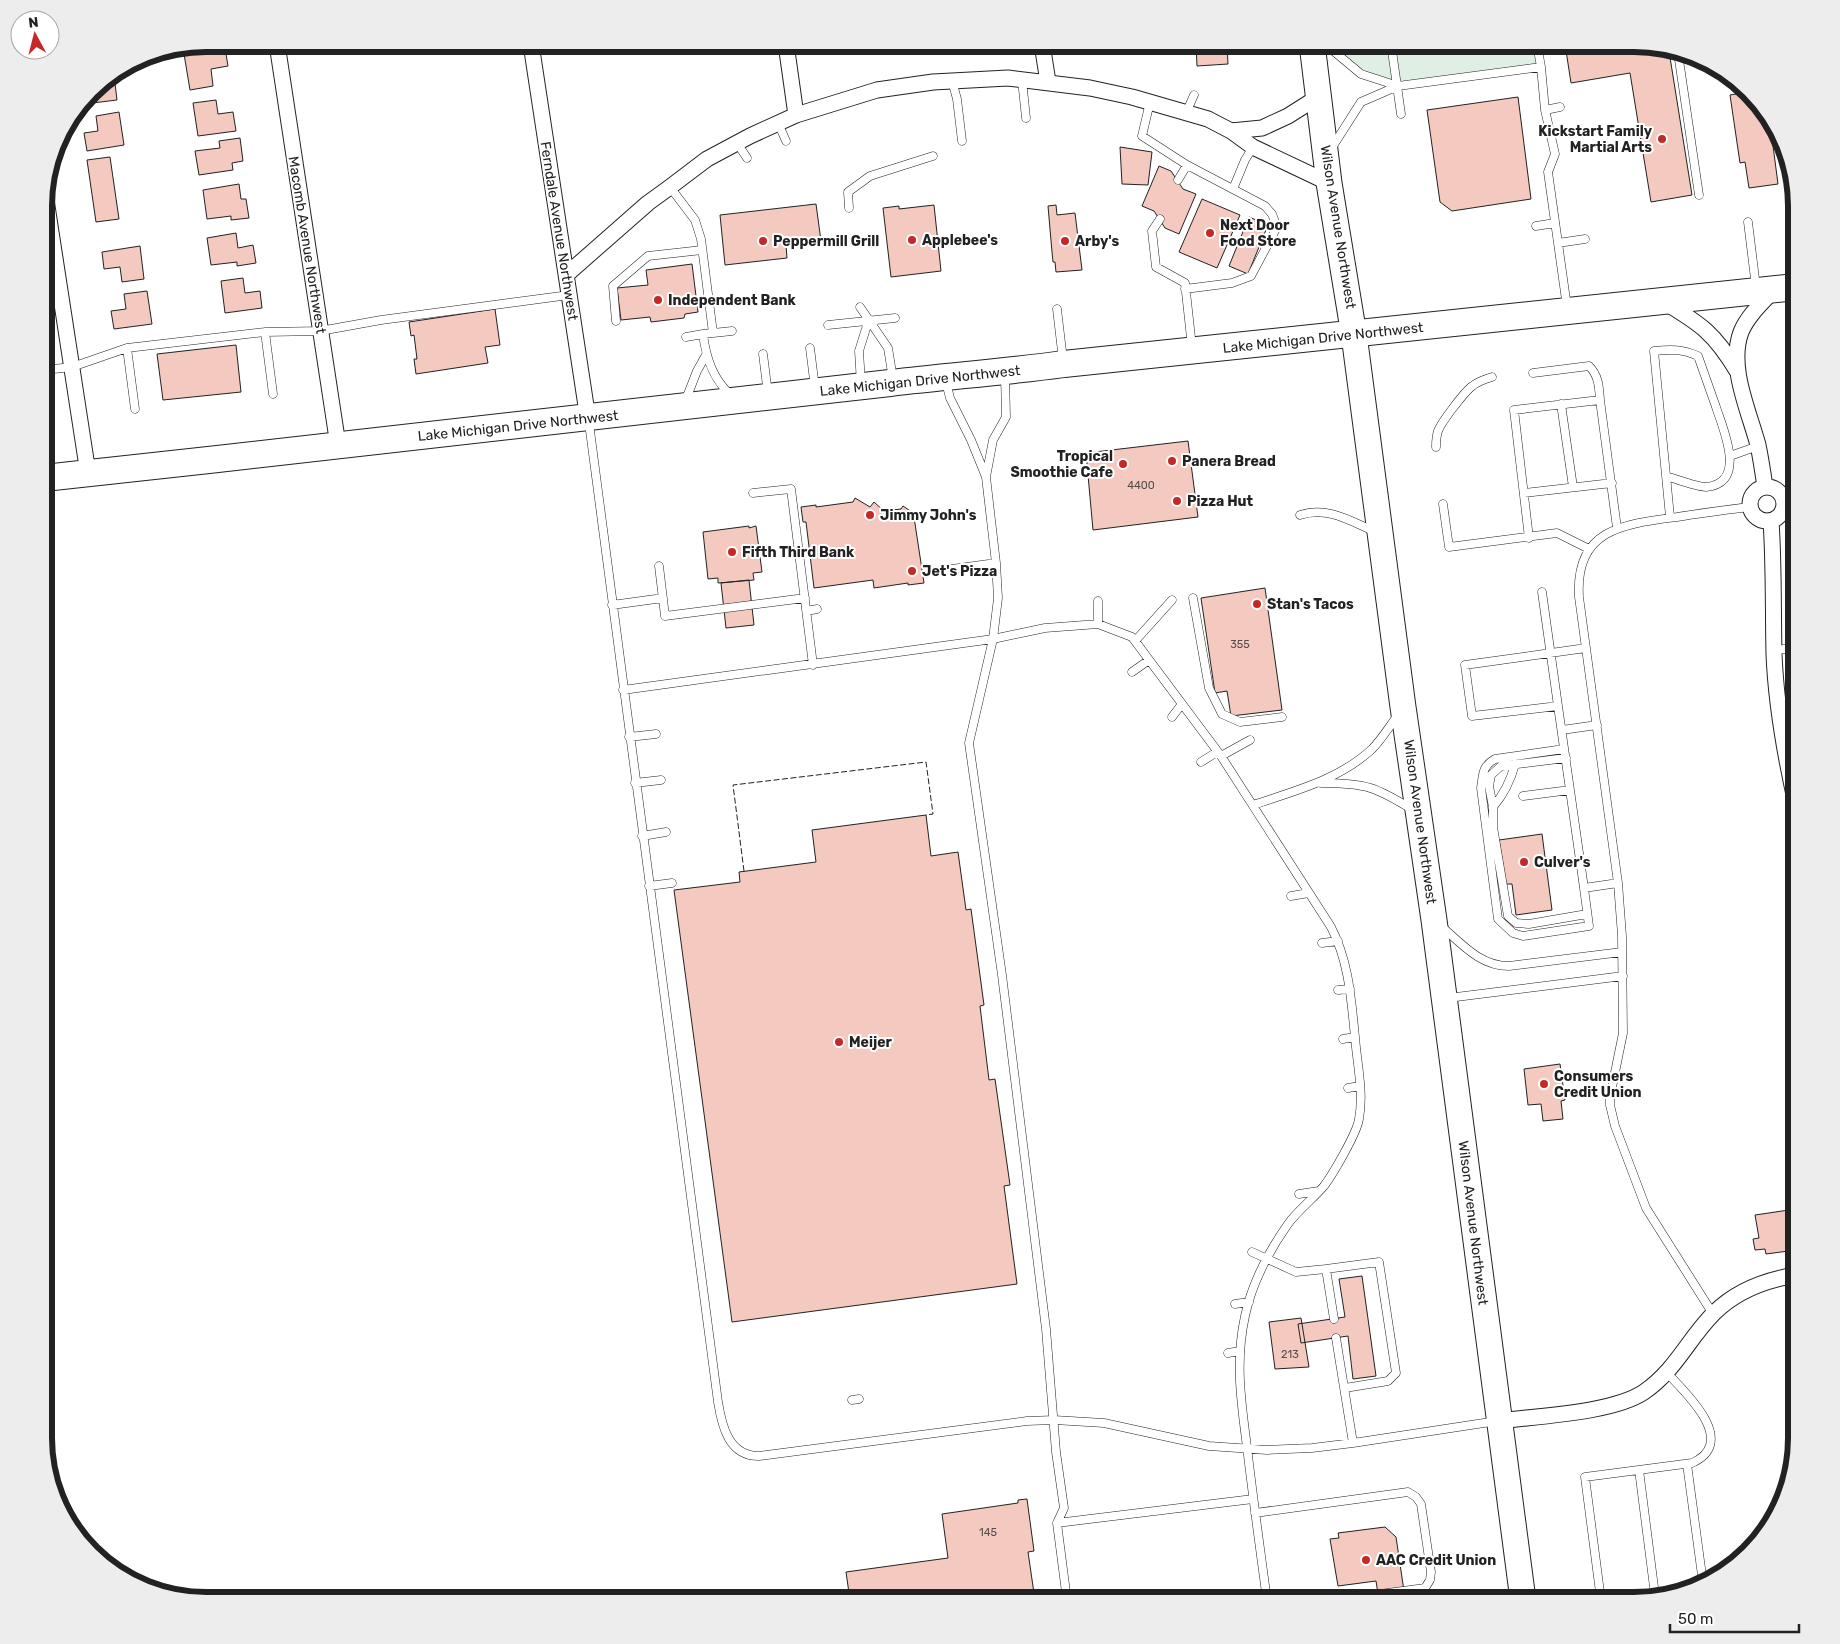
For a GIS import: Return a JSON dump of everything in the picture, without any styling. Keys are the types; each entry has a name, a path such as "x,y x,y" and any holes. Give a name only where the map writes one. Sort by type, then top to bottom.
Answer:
{"highway":[{"name":"Lake Michigan Drive Northwest","path":"53,477 677,409 1064,364 1354,335 1776,289"}],"main road":[{"name":"Wilson Avenue Northwest","path":"1313,53 1329,183 1354,335 1403,708 1434,920 1522,1591"}],"street":[{"name":"Macomb Avenue Northwest","path":"278,53 338,446"},
{"name":"Ferndale Avenue Northwest","path":"532,53 588,418"},
{"path":"787,53 796,115"},
{"path":"1043,53 1048,82"},
{"path":"566,275 648,203 708,159 737,143 796,115 876,90 932,82 1008,78 1090,88 1150,102 1208,119 1231,131 1253,147 1329,183"},
{"path":"1231,131 1262,128 1288,116 1318,97"},
{"path":"53,245 88,473"},
{"path":"1765,487 1758,446 1738,374 1737,351 1743,329 1750,317 1776,289"},
{"path":"1663,302 1694,320 1710,333 1725,352 1738,374"},
{"path":"1765,487 1776,490 1783,499 1783,510 1780,515 1771,521 1759,520 1754,517 1749,507 1751,496 1755,491 1765,487"},
{"path":"1771,521 1774,562 1774,650 1780,722 1787,760"},
{"path":"1499,1421 1616,1404 1643,1393 1667,1373 1713,1314 1725,1303 1746,1290 1769,1281 1788,1277"}],"lane":[{"path":"1336,53 1361,74 1398,86"},
{"path":"1392,53 1402,114"},
{"path":"1538,53 1545,110 1555,154 1548,172 1567,312"},
{"path":"1679,60 1698,195"},
{"path":"1326,157 1361,102 1398,86 1540,67"},
{"path":"1022,80 1026,118"},
{"path":"952,81 957,99 962,142"},
{"path":"1186,113 1194,95"},
{"path":"1150,102 1142,136 1187,165 1265,206 1272,214 1277,227 1251,276 1232,283 1185,288"},
{"path":"1545,110 1560,107"},
{"path":"778,123 786,141"},
{"path":"737,143 748,158"},
{"path":"1233,189 1245,160 1253,147"},
{"path":"849,208 848,192 870,176 933,156"},
{"path":"1178,180 1187,165"},
{"path":"670,187 695,220 702,250 713,333"},
{"path":"1160,219 1152,231 1156,267 1185,283 1192,351"},
{"path":"1748,222 1776,289"},
{"path":"1536,226 1555,223"},
{"path":"1558,243 1585,239"},
{"path":"616,321 613,286 648,256 702,250"},
{"path":"53,369 72,367 127,348 265,332 320,331 391,319 569,295"},
{"path":"860,308 888,348 893,383"},
{"path":"1057,308 1064,364"},
{"path":"828,326 895,318"},
{"path":"861,387 859,351 868,322"},
{"path":"686,337 732,331"},
{"path":"265,332 273,394"},
{"path":"703,334 706,355 722,386 731,395 742,401"},
{"path":"127,348 135,410"},
{"path":"810,348 815,393"},
{"path":"1666,476 1704,487 1717,485 1726,476 1730,466 1729,445 1698,356 1685,350 1671,348 1654,351 1666,476 1670,517"},
{"path":"763,354 769,398"},
{"path":"677,409 688,394 706,355"},
{"path":"1534,373 1589,366 1594,371 1598,381 1617,528"},
{"path":"986,477 993,440 1006,417 1005,372"},
{"path":"1436,447 1439,430 1461,398 1471,387 1482,380 1492,377"},
{"path":"945,378 950,398 971,440 986,477 996,563 998,598 993,639 969,743 1010,1032 1046,1330 1056,1452 1064,1508 1057,1523 1066,1591"},
{"path":"1529,538 1514,410 1600,400"},
{"path":"1562,404 1573,487"},
{"path":"588,418 719,1408 724,1427 732,1444 743,1453 750,1456 759,1456 1002,1423 1054,1420 1104,1423 1209,1446 1247,1450 1289,1450 1354,1443 1499,1421"},
{"path":"1730,456 1758,446"},
{"path":"1524,492 1612,483"},
{"path":"753,492 795,486 814,664"},
{"path":"1444,504 1449,547 1557,533 1589,549"},
{"path":"1713,1314 1646,1208 1636,1185 1610,1105 1611,1087 1623,1033 1622,952 1618,884 1578,585 1580,569 1589,549 1617,528 1636,522 1749,507"},
{"path":"1300,515 1316,511 1331,513 1380,534"},
{"path":"952,568 996,563"},
{"path":"659,566 665,616 806,598"},
{"path":"1542,592 1584,888 1588,926 1523,936 1513,933 1498,919 1481,788 1483,772 1488,763 1495,758 1564,749"},
{"path":"612,605 663,598"},
{"path":"1193,598 1209,688 1222,714 1240,722 1282,716"},
{"path":"1135,641 1172,600"},
{"path":"1098,601 1098,624"},
{"path":"807,611 817,610"},
{"path":"623,690 993,639 1045,628 1098,624 1135,641 1219,754 1338,941 1346,965 1350,988 1360,1086 1359,1121 1343,1156 1319,1191 1288,1223 1267,1258 1248,1302 1240,1351 1239,1372 1247,1450 1266,1591"},
{"path":"1558,706 1472,716 1465,665 1586,648"},
{"path":"1774,650 1787,649"},
{"path":"1132,672 1149,660"},
{"path":"1172,716 1182,704"},
{"path":"1253,805 1319,783 1355,762 1373,748 1403,708"},
{"path":"1562,730 1597,725"},
{"path":"629,737 656,734"},
{"path":"1201,762 1250,740"},
{"path":"1566,758 1501,766 1491,775 1488,786 1494,807 1493,827 1508,916 1516,923 1529,924 1587,914"},
{"path":"1494,807 1501,798 1516,764"},
{"path":"635,783 661,780"},
{"path":"1319,783 1353,783 1371,787 1388,794 1419,813"},
{"path":"1523,796 1570,790"},
{"path":"642,836 666,832"},
{"path":"649,886 672,883"},
{"path":"1584,888 1618,884"},
{"path":"1291,896 1309,893"},
{"path":"1434,920 1480,959 1499,966 1622,952"},
{"path":"1322,943 1338,941"},
{"path":"1444,998 1622,976"},
{"path":"1338,990 1350,988"},
{"path":"1343,1039 1355,1037"},
{"path":"1348,1088 1360,1086"},
{"path":"1341,1140 1351,1138"},
{"path":"1299,1194 1319,1191"},
{"path":"1252,1252 1296,1272 1379,1262 1396,1373 1388,1382 1345,1388"},
{"path":"1326,1269 1334,1319"},
{"path":"1235,1304 1248,1302"},
{"path":"1336,1338 1354,1443"},
{"path":"1228,1353 1240,1351"},
{"path":"1600,1591 1585,1477 1687,1464 1699,1460 1705,1454 1710,1443 1710,1434 1700,1409 1667,1373"},
{"path":"1687,1464 1702,1575"},
{"path":"1639,1470 1654,1590"},
{"path":"1255,1513 1408,1492 1416,1497 1421,1504 1431,1572 1430,1580 1424,1588 1402,1591"},
{"path":"1057,1523 1253,1499"}],"green space":[{"path":"1336,53 1539,53 1541,67 1398,86 1361,74"}],"building":[{"path":"226,53 228,66 211,69 213,86 190,90 184,54"},
{"path":"1196,53 1227,53 1228,64 1197,66"},
{"name":"Kickstart Family Martial Arts","path":"1566,53 1644,53 1670,57 1692,195 1651,202 1630,73 1571,83"},
{"path":"115,83 117,100 93,103"},
{"path":"1738,94 1742,98 1756,113 1772,138 1778,184 1749,188 1745,162 1740,163 1730,95"},
{"path":"1518,97 1531,199 1452,211 1440,202 1427,110"},
{"path":"216,100 218,114 233,112 236,131 198,136 193,103"},
{"path":"119,112 124,145 87,151 84,133 98,131 96,116"},
{"path":"240,138 243,161 232,163 233,170 199,175 195,151 220,148 219,141"},
{"path":"1120,147 1152,152 1148,185 1122,184"},
{"path":"110,157 119,219 96,222 87,160"},
{"path":"1159,166 1171,171 1183,189 1196,194 1179,234 1165,228 1154,211 1142,206"},
{"path":"239,184 241,199 246,199 249,218 231,220 231,216 207,219 203,190"},
{"name":"Next Door Food Store","path":"1202,199 1240,215 1217,268 1179,252"},
{"path":"816,204 821,241 786,245 787,258 725,265 720,215"},
{"name":"Applebee's","path":"934,205 941,271 891,277 883,208 899,206 899,209"},
{"name":"Arby's","path":"1056,205 1057,215 1075,213 1082,270 1056,272 1055,262 1053,262 1048,206"},
{"path":"1249,217 1268,225 1248,274 1229,266"},
{"path":"236,233 238,248 253,245 256,263 237,266 237,262 211,265 207,238"},
{"path":"140,246 144,279 122,282 120,267 104,269 102,252"},
{"name":"Independent Bank","path":"692,264 698,312 685,314 684,318 651,322 650,317 621,320 617,288 648,285 646,270"},
{"path":"243,278 245,293 260,291 262,308 225,313 221,281"},
{"path":"147,291 152,324 114,329 111,311 126,309 124,294"},
{"path":"495,309 500,345 485,347 488,363 416,374 414,359 417,359 414,335 411,336 409,322"},
{"path":"236,345 241,392 163,400 157,354"},
{"path":"1188,441 1198,517 1093,530 1086,453"},
{"path":"855,498 870,507 874,502 884,511 901,509 903,506 916,515 914,517 924,583 908,585 908,583 874,588 873,580 814,588 806,522 803,522 801,507 853,502"},
{"name":"Fifth Third Bank","path":"749,526 749,528 756,526 762,572 753,573 754,580 718,583 718,578 708,579 703,532"},
{"path":"749,580 754,625 726,628 721,583"},
{"path":"1265,588 1282,710 1231,716 1227,691 1215,693 1201,598"},
{"name":"Meijer","path":"926,815 931,856 958,852 966,910 971,909 984,1005 980,1006 989,1080 995,1079 1010,1185 1004,1186 1017,1284 732,1322 674,890 740,882 739,872 816,862 812,830"},
{"name":"Culver's","path":"1542,834 1552,910 1516,915 1512,884 1506,884 1499,840"},
{"name":"Consumers Credit Union","path":"1560,1064 1565,1100 1561,1101 1563,1119 1543,1121 1541,1104 1528,1105 1524,1069"},
{"path":"1788,1210 1788,1251 1766,1254 1765,1249 1755,1250 1753,1239 1759,1238 1755,1215"},
{"path":"1362,1276 1376,1376 1353,1379 1348,1336 1301,1343 1298,1324 1345,1317 1339,1279"},
{"path":"1301,1318 1309,1367 1275,1369 1269,1322"},
{"path":"1027,1499 1034,1551 1028,1552 1034,1591 849,1591 846,1572 948,1558 942,1514 1018,1503 1018,1500"},
{"name":"AAC Credit Union","path":"1385,1527 1396,1537 1404,1591 1378,1591 1376,1581 1338,1586 1330,1539 1339,1538 1338,1533"}],"fence":[{"path":"744,871 733,785 926,762 933,814 926,815"}],"place":[{"name":"Kickstart Family Martial Arts","path":"1662,139"},
{"name":"Next Door Food Store","path":"1210,233"},
{"name":"Applebee's","path":"912,240"},
{"name":"Peppermill Grill","path":"763,241"},
{"name":"Arby's","path":"1065,241"},
{"name":"Independent Bank","path":"658,300"},
{"name":"Panera Bread","path":"1172,461"},
{"name":"Tropical Smoothie Cafe","path":"1123,464"},
{"name":"Pizza Hut","path":"1177,501"},
{"name":"Jimmy John's","path":"870,515"},
{"name":"Fifth Third Bank","path":"732,552"},
{"name":"Jet's Pizza","path":"912,571"},
{"name":"Stan's Tacos","path":"1257,604"},
{"name":"Culver's","path":"1524,862"},
{"name":"Meijer","path":"839,1042"},
{"name":"Consumers Credit Union","path":"1544,1084"},
{"name":"AAC Credit Union","path":"1366,1560"}]}
